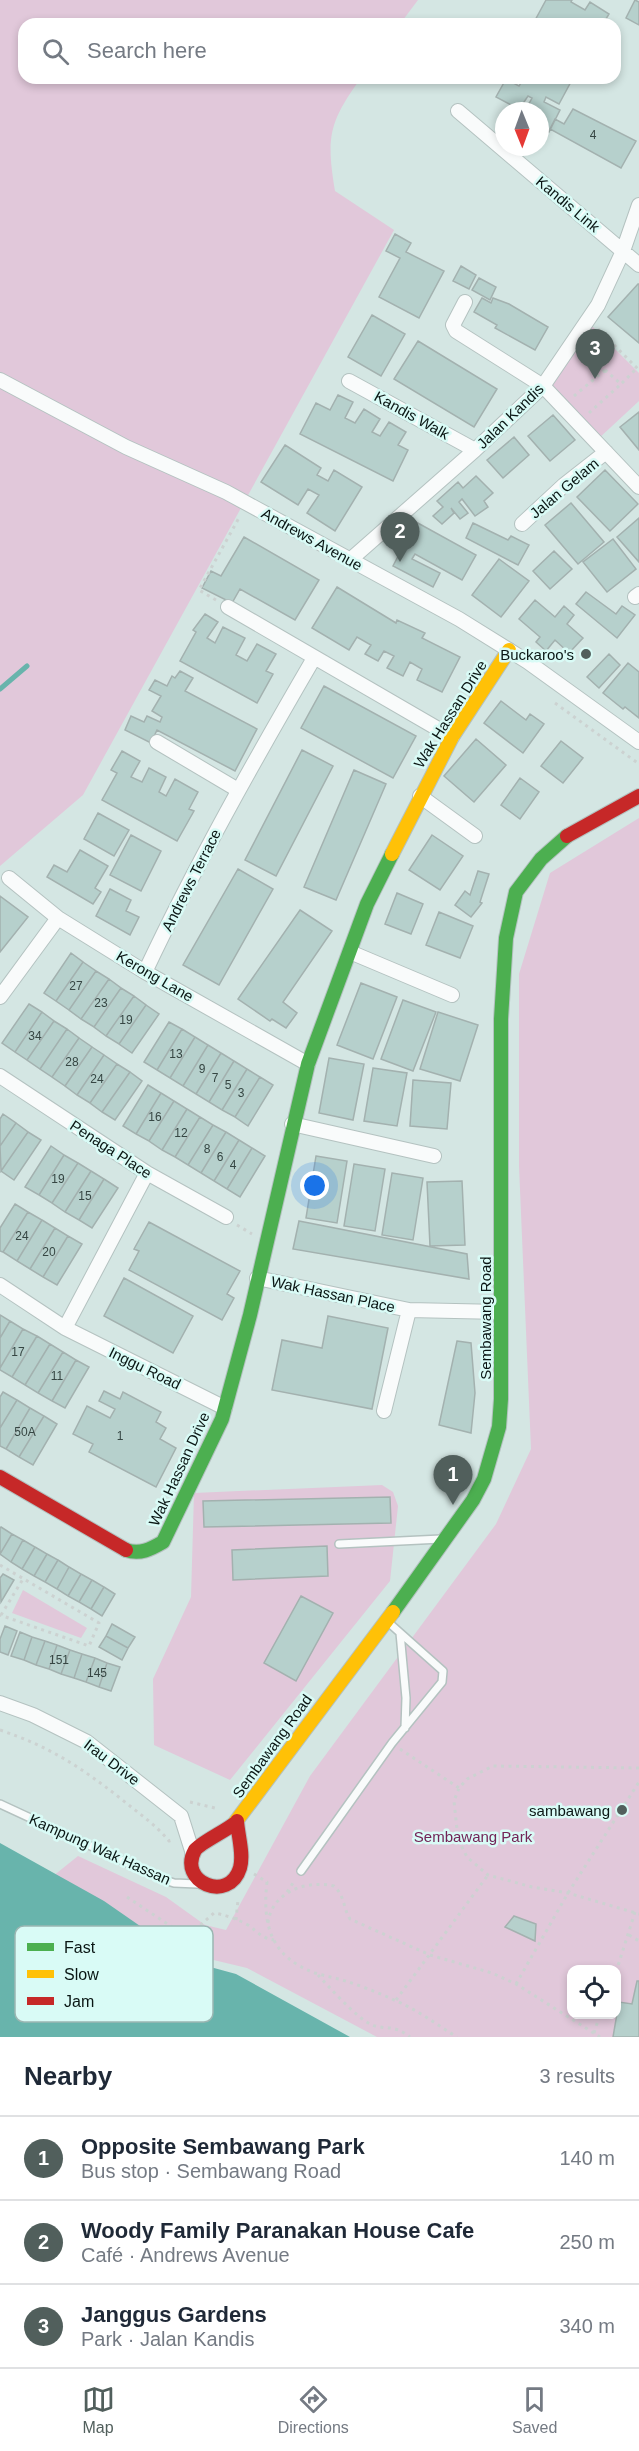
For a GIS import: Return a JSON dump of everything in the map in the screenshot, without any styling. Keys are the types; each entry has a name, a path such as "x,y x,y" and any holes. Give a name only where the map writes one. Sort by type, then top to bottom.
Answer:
{"street":[{"name":"Kandis Link","path":"458,111 639,265"},
{"name":"Jalan Kandis","path":"350,560 475,450 543,386 598,305 639,205"},
{"path":"465,302 453,325 456,331 543,386 639,488"},
{"name":"Andrews Avenue","path":"0,380 126,447 226,492 459,619 509,650 639,742"},
{"name":"Kandis Walk","path":"349,381 475,450"},
{"name":"Jalan Gelam","path":"522,524 564,484 606,452"},
{"path":"228,607 452,737"},
{"name":"Wak Hassan Drive","path":"0,1476 130,1552 149,1551 163,1542 222,1419 280,1192 292,1124 308,1064 367,904 452,737 509,650"},
{"name":"Andrews Terrace","path":"145,972 173,913 238,790 314,658"},
{"path":"157,742 238,790"},
{"path":"420,796 475,836"},
{"name":"Sembawang Road","path":"193,1854 201,1843 214,1839 237,1821 446,1538 473,1500 484,1479 499,1427 501,1399 501,1019 506,938 516,891 541,859 569,834 639,796"},
{"name":"Kerong Lane","path":"9,878 58,918 145,972 308,1064"},
{"path":"0,997 58,918"},
{"path":"350,952 452,995"},
{"name":"Penaga Place","path":"0,1076 147,1173 226,1217"},
{"path":"292,1124 434,1156"},
{"path":"65,1328 147,1173"},
{"name":"Wak Hassan Place","path":"257,1278 409,1310 501,1312"},
{"name":"Inggu Road","path":"0,1285 65,1328 225,1408"},
{"name":"Wak Hassan Place","path":"384,1411 409,1310"},
{"name":"Irau Drive","path":"0,1703 33,1715 87,1742 181,1816 193,1854"},
{"name":"Sembawang Road","path":"237,1821 240,1863"},
{"path":"193,1854 192,1871 202,1884 218,1888 228,1884 236,1877 240,1863 235,1848 222,1840 214,1839"}],"lane":[{"path":"339,1545 446,1538"},
{"path":"300,1871 392,1743 442,1682 444,1675 437,1665 386,1620"},
{"path":"400,1633 406,1698 405,1728"},
{"name":"Kampung Wak Hassan","path":"0,1804 162,1879 174,1883 202,1884"}],"path":[{"path":"583,418 638,369 594,326"},
{"path":"580,345 621,384"},
{"path":"568,402 605,370"},
{"path":"228,607 199,590 243,511"},
{"path":"552,700 639,764"},
{"path":"226,1217 254,1236"},
{"path":"0,1565 99,1623 89,1646 1,1615 23,1579"},
{"path":"0,1730 42,1745 81,1768 150,1821 169,1841 187,1835"},
{"path":"392,1743 459,1788"},
{"path":"618,1965 637,1913 568,1893 532,1887 488,1875 467,1857 458,1839 454,1801 459,1788 467,1779 493,1766 639,1768"},
{"path":"516,1984 568,1893 639,1782"},
{"path":"268,1923 275,1906 286,1894 300,1871"},
{"path":"254,1874 267,1882 264,1908 273,1940 291,1962 316,1973 343,1980 396,2000 457,2037"},
{"path":"396,2000 488,1875"},
{"path":"286,1894 302,1885 319,1884 334,1887 344,1899 345,1911 351,1919 430,1955 492,1973 516,1984 600,2037"},
{"path":"127,1897 170,1926"},
{"path":"236,1920 237,1904"},
{"path":"199,1926 214,1913 236,1920 249,1926 263,1938 273,1940"},
{"path":"629,1935 639,1941"},
{"path":"316,1973 334,1993 370,2024 399,2029 410,2037"},
{"path":"594,2033 598,2019"}],"green space":[{"path":"0,0 418,0 404,18 18,18 18,84 357,84 342,107 333,131 331,157 335,191 394,230 83,795 0,866"},
{"path":"589,323 639,373 639,401 597,440 584,427 568,402 545,385 580,345"},
{"name":"Sembawang Park","path":"639,818 639,2037 377,2037 247,1968 213,1960 213,1927 226,1930 310,1776 496,1524 531,1449 519,1166 519,974 550,873"},
{"path":"382,1485 393,1492 398,1506 390,1581 230,1780 154,1745 153,1679 191,1597 194,1493"},
{"path":"23,1590 87,1628 81,1638 12,1613"},
{"name":"Sembawang Park","path":"78,1856 166,1897 209,1926 87,1926 32,1893"}],"water":[{"path":"0,1843 104,1901 140,1926 15,1926 15,2022 213,2022 213,1968 236,1974 350,2037 0,2037"}],"building":[{"path":"546,0 572,0 571,2 585,10 590,2 609,14 607,18 536,18"},
{"path":"635,0 639,2 639,25 626,18"},
{"path":"503,84 519,86 520,84 570,84 559,104 546,97 544,102 530,102 532,98 528,96 524,102 506,102 496,97"},
{"path":"549,104 560,110 549,132"},
{"path":"573,109 636,141 621,168 550,129 555,119 564,124"},
{"path":"395,234 411,243 406,252 444,271 419,318 379,297 400,258 386,251"},
{"path":"461,266 476,275 469,289 453,281"},
{"path":"479,278 496,287 490,300 472,290"},
{"path":"639,284 639,343 608,317"},
{"path":"482,298 491,303 493,298 509,304 548,327 535,350 495,328 497,325 474,312"},
{"path":"372,315 405,334 381,376 348,357"},
{"path":"418,341 497,389 474,427 394,379"},
{"path":"338,395 353,402 345,418 355,423 364,409 380,419 372,432 380,436 389,422 406,432 398,445 408,450 393,481 300,434 316,403 330,410"},
{"path":"639,412 639,450 620,427"},
{"path":"553,415 575,440 550,461 528,436"},
{"path":"514,437 529,455 503,478 487,460"},
{"path":"285,445 321,468 317,475 328,481 334,470 362,487 335,531 307,513 319,495 308,489 298,505 261,482"},
{"path":"605,470 638,504 610,531 577,497"},
{"path":"476,476 493,493 484,501 488,507 475,516 462,499 459,502 468,513 460,519 451,508 454,513 442,524 433,516 443,507 437,501 458,482 463,488"},
{"path":"571,503 604,542 578,564 545,525"},
{"path":"639,518 639,562 617,537"},
{"path":"416,522 476,555 462,580 415,554 412,559 440,573 433,587 393,566"},
{"path":"473,523 508,540 511,536 529,545 518,565 466,538"},
{"path":"244,537 319,580 295,620 240,589 232,603 202,588 211,571 221,576"},
{"path":"613,539 636,569 607,592 583,562"},
{"path":"554,551 572,569 550,589 533,571"},
{"path":"499,559 529,581 501,617 472,595"},
{"path":"337,587 396,623 397,620 425,633 422,638 460,657 442,692 417,680 422,669 410,662 403,676 387,668 394,656 384,651 378,661 365,654 371,645 357,637 349,650 312,628"},
{"path":"586,592 616,614 622,606 635,615 617,638 576,604"},
{"path":"535,600 555,617 564,606 574,615 567,624 583,638 569,653 555,640 546,651 536,642 540,637 519,619"},
{"path":"205,614 218,622 207,638 215,643 223,627 245,638 236,655 247,661 257,644 276,654 266,671 273,674 257,703 180,661 196,632 193,630"},
{"path":"609,654 620,665 599,688 587,677"},
{"path":"628,663 639,672 639,718 603,693"},
{"path":"180,671 193,678 185,691 257,729 235,771 157,730 151,743 125,730 131,716 144,722 147,716 160,722 162,717 152,711 161,696 149,690 155,680 167,686 172,676 175,678"},
{"path":"324,686 416,736 393,778 301,728"},
{"path":"501,701 526,720 530,714 544,724 523,753 484,723"},
{"path":"476,739 506,765 474,802 444,776"},
{"path":"561,741 583,758 563,783 541,766"},
{"path":"302,750 333,766 276,876 245,860"},
{"path":"122,751 140,761 131,777 142,782 149,768 166,777 159,792 166,796 175,779 198,792 189,809 194,811 177,841 102,800 117,773 111,770"},
{"path":"354,770 386,784 336,900 304,887"},
{"path":"520,778 539,792 520,819 501,805"},
{"path":"98,813 129,830 114,856 84,839"},
{"path":"131,835 161,851 141,891 110,875"},
{"path":"432,835 463,856 440,890 409,870"},
{"path":"80,850 108,866 95,888 101,892 93,904 47,877 54,865 67,872"},
{"path":"238,869 273,889 219,985 183,965"},
{"path":"478,871 489,874 480,902 482,903 471,917 455,905 465,891 470,895"},
{"path":"110,889 131,900 126,911 139,917 130,935 96,916"},
{"path":"397,893 423,904 411,934 385,924"},
{"path":"0,896 28,917 0,952"},
{"path":"300,910 332,931 283,1002 297,1013 286,1028 272,1019 270,1021 238,999"},
{"path":"439,912 473,926 460,958 426,945"},
{"path":"71,953 83,962 56,1001 44,993"},
{"path":"83,962 96,971 69,1010 56,1001"},
{"path":"96,971 109,979 81,1019 69,1010"},
{"path":"109,979 121,988 94,1027 81,1019"},
{"path":"361,983 397,997 373,1059 337,1045"},
{"path":"121,988 134,996 106,1036 94,1027"},
{"path":"134,996 146,1005 119,1044 106,1036"},
{"path":"403,1000 436,1012 413,1071 381,1059"},
{"path":"29,1004 42,1012 15,1052 2,1043"},
{"path":"146,1005 159,1014 132,1053 119,1044"},
{"path":"42,1012 54,1021 27,1060 15,1052"},
{"path":"438,1012 478,1025 460,1081 420,1069"},
{"path":"54,1021 67,1029 40,1069 27,1060"},
{"path":"169,1022 182,1029 157,1070 144,1062"},
{"path":"67,1029 79,1038 52,1077 40,1069"},
{"path":"182,1029 195,1037 170,1078 157,1070"},
{"path":"195,1037 208,1045 183,1086 170,1078"},
{"path":"79,1038 92,1047 65,1086 52,1077"},
{"path":"208,1045 221,1053 196,1094 183,1086"},
{"path":"92,1047 104,1055 77,1095 65,1086"},
{"path":"221,1053 234,1061 209,1102 196,1094"},
{"path":"104,1055 117,1064 90,1103 77,1095"},
{"path":"329,1058 364,1064 353,1120 319,1113"},
{"path":"234,1061 247,1069 222,1110 209,1102"},
{"path":"117,1064 130,1072 102,1112 90,1103"},
{"path":"373,1068 407,1073 397,1126 364,1121"},
{"path":"247,1069 260,1077 235,1117 222,1110"},
{"path":"130,1072 142,1081 115,1120 102,1112"},
{"path":"260,1077 273,1085 248,1126 235,1117"},
{"path":"413,1080 451,1083 447,1129 410,1126"},
{"path":"148,1085 161,1093 136,1134 123,1126"},
{"path":"161,1093 174,1101 149,1141 136,1134"},
{"path":"174,1101 187,1109 162,1150 149,1141"},
{"path":"187,1109 200,1117 175,1157 162,1150"},
{"path":"3,1114 16,1123 0,1146 0,1119"},
{"path":"200,1117 213,1125 188,1165 175,1157"},
{"path":"16,1123 28,1132 1,1171 0,1146"},
{"path":"213,1125 226,1132 201,1173 188,1165"},
{"path":"28,1132 41,1140 14,1180 1,1171"},
{"path":"226,1132 239,1140 214,1181 201,1173"},
{"path":"239,1140 252,1148 227,1189 214,1181"},
{"path":"51,1146 64,1155 39,1195 25,1187"},
{"path":"252,1148 265,1156 240,1197 227,1189"},
{"path":"64,1155 78,1163 52,1203 39,1195"},
{"path":"316,1156 347,1161 337,1223 306,1218"},
{"path":"78,1163 91,1171 65,1212 52,1203"},
{"path":"354,1164 385,1169 375,1231 344,1226"},
{"path":"91,1171 104,1179 79,1220 65,1212"},
{"path":"392,1173 423,1178 413,1240 382,1235"},
{"path":"104,1179 118,1188 92,1228 79,1220"},
{"path":"462,1181 465,1245 430,1246 427,1182"},
{"path":"15,1204 28,1212 3,1252 0,1251 0,1228"},
{"path":"28,1212 42,1220 17,1261 3,1252"},
{"path":"42,1220 55,1228 30,1269 17,1261"},
{"path":"299,1221 467,1254 469,1279 293,1249"},
{"path":"149,1222 240,1271 227,1294 234,1298 222,1320 129,1270 139,1251 134,1249"},
{"path":"55,1228 68,1236 43,1277 30,1269"},
{"path":"68,1236 82,1244 57,1285 43,1277"},
{"path":"124,1278 193,1316 173,1353 104,1316"},
{"path":"0,1315 10,1321 0,1338"},
{"path":"328,1316 388,1328 372,1409 272,1390 282,1340 322,1348"},
{"path":"10,1321 23,1329 0,1368 0,1338"},
{"path":"23,1329 37,1336 12,1377 0,1368"},
{"path":"37,1336 50,1344 25,1385 12,1377"},
{"path":"457,1341 471,1343 475,1393 471,1433 439,1425"},
{"path":"50,1344 63,1352 38,1393 25,1385"},
{"path":"63,1352 76,1360 52,1401 38,1393"},
{"path":"76,1360 89,1367 65,1408 52,1401"},
{"path":"104,1391 120,1399 123,1392 161,1412 156,1422 166,1428 160,1439 176,1448 156,1487 89,1452 93,1444 73,1434 87,1406 110,1418 115,1409 99,1401"},
{"path":"3,1392 17,1400 0,1428 0,1397"},
{"path":"17,1400 30,1408 6,1449 0,1446 0,1428"},
{"path":"30,1408 44,1416 19,1457 6,1449"},
{"path":"44,1416 57,1424 33,1465 19,1457"},
{"path":"390,1497 391,1523 204,1527 203,1501"},
{"path":"0,1528 12,1534 0,1554"},
{"path":"12,1534 23,1540 11,1562 0,1554"},
{"path":"23,1540 35,1547 22,1569 11,1562"},
{"path":"327,1546 328,1576 233,1580 232,1550"},
{"path":"35,1547 47,1554 34,1576 22,1569"},
{"path":"47,1554 58,1560 45,1582 34,1576"},
{"path":"58,1560 69,1567 57,1589 45,1582"},
{"path":"69,1567 81,1574 68,1596 57,1589"},
{"path":"3,1574 14,1580 1,1602 0,1578"},
{"path":"81,1574 92,1580 79,1602 68,1596"},
{"path":"92,1580 104,1587 91,1609 79,1602"},
{"path":"104,1587 115,1594 102,1616 91,1609"},
{"path":"301,1596 333,1613 296,1681 264,1663"},
{"path":"112,1624 135,1637 128,1648 106,1636"},
{"path":"5,1626 17,1631 8,1655 0,1652 0,1639"},
{"path":"20,1632 32,1637 24,1660 11,1656"},
{"path":"106,1636 128,1648 122,1660 99,1647"},
{"path":"32,1637 45,1641 36,1665 24,1660"},
{"path":"45,1641 57,1645 49,1669 36,1665"},
{"path":"57,1645 70,1650 61,1674 49,1669"},
{"path":"70,1650 82,1654 74,1678 61,1674"},
{"path":"82,1654 95,1658 86,1682 74,1678"},
{"path":"95,1658 107,1663 99,1687 86,1682"},
{"path":"107,1663 120,1667 111,1691 99,1687"},
{"path":"514,1916 536,1924 535,1941 505,1927"},
{"path":"637,1981 639,1981 639,2037 613,2037 616,2019 621,2019 621,2002 632,2004"}],"waterway":[{"path":"0,689 27,666"}],"traffic: fast":[{"path":"393,1612 473,1500 484,1479 499,1427 501,1399 501,1019 506,938 516,892 541,859 567,836"},
{"path":"126,1550 141,1552 163,1542 222,1419 250,1315 308,1064 367,904 392,854"}],"traffic: slow":[{"path":"392,854 452,737 509,650"},
{"path":"234,1824 393,1612"}],"traffic: jam":[{"path":"567,836 639,796"},
{"path":"0,1477 126,1550"},
{"path":"234,1824 195,1850 191,1861 193,1871 198,1879 207,1884 216,1887 226,1885 234,1879 240,1868 241,1851 237,1821"}],"place":[{"name":"Janggus Gardens","path":"595,379"},
{"name":"Woody Family Paranakan House Cafe","path":"400,562"},
{"name":"Buckaroo's","path":"586,654"},
{"name":"Opposite Sembawang Park","path":"453,1505"},
{"name":"sambawang","path":"622,1810"}]}
